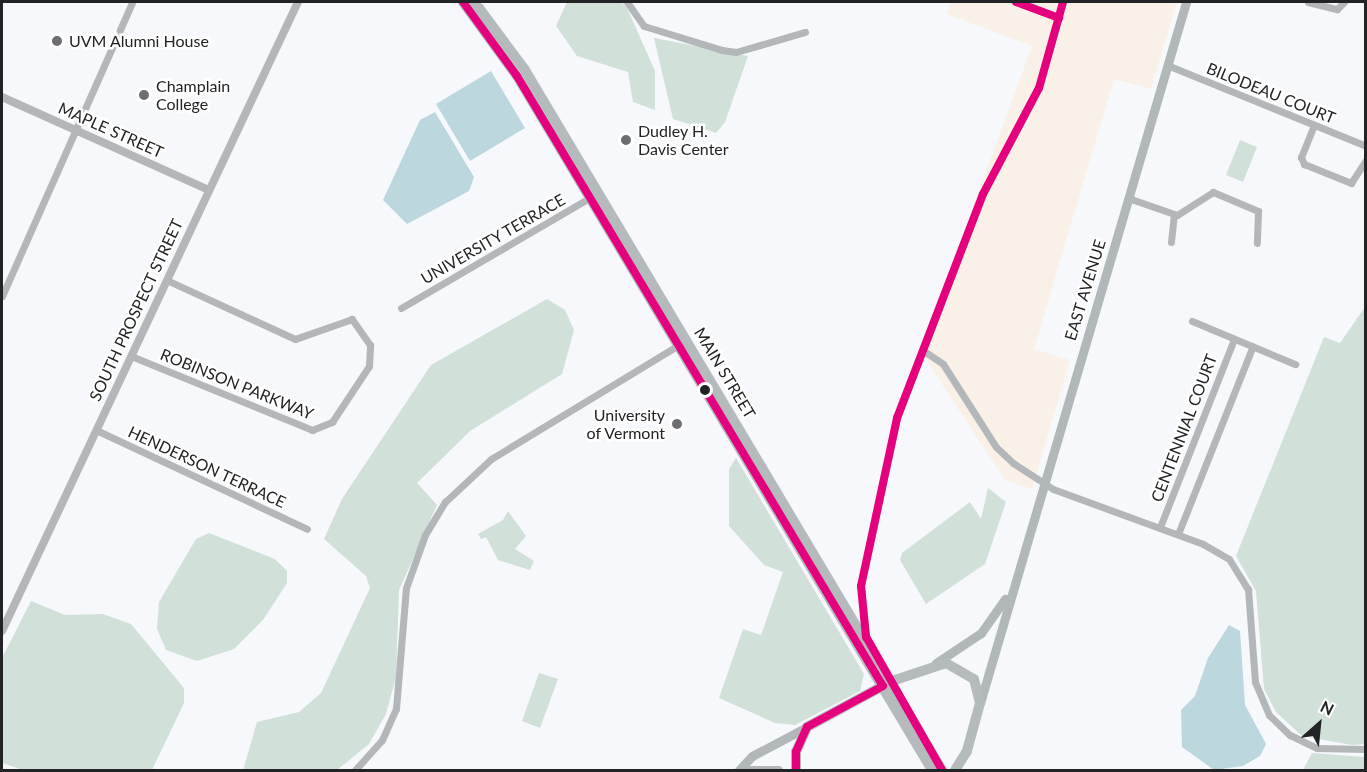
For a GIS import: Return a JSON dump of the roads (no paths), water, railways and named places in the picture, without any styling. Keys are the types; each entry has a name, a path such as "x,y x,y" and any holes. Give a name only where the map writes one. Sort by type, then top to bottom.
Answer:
{"main road":[{"name":"MAIN STREET","path":"463,2 516,76 594,195 887,684 942,771"},
{"name":"MAIN STREET","path":"468,2 479,8 525,70 594,195"},
{"name":"EAST AVENUE","path":"955,771 967,751 1042,483 1186,2"},
{"name":"MAIN STREET","path":"683,342 866,638 932,771"},
{"name":"EAST AVENUE","path":"807,727 887,684 936,663 981,633 1013,587"},
{"path":"936,663 966,671 980,703"},
{"path":"739,771 752,756 807,727"},
{"path":"796,771 796,752 807,727"},
{"path":"967,751 967,771"},
{"path":"749,771 778,771"}],"street":[{"path":"2,296 4,285 132,2"},
{"name":"SOUTH PROSPECT STREET","path":"2,631 297,2"},
{"path":"627,2 644,26 722,50 736,52 805,32"},
{"path":"866,638 861,586 888,451 983,194 1039,88 1063,2"},
{"path":"1308,2 1328,4 1338,9 1344,2"},
{"name":"BILODEAU COURT","path":"1167,65 1365,146"},
{"name":"MAPLE STREET","path":"2,97 209,190"},
{"path":"1314,124 1301,157 1304,164 1351,183 1365,160"},
{"path":"1174,215 1213,192 1258,211 1257,243"},
{"name":"UNIVERSITY TERRACE","path":"401,308 594,195"},
{"path":"1128,198 1174,215"},
{"path":"1171,242 1174,215"},
{"name":"ROBINSON PARKWAY","path":"131,356 312,430 332,422 369,366 370,345 352,319 295,339 167,280"},
{"name":"CENTENNIAL COURT","path":"1192,321 1295,364"},
{"name":"CENTENNIAL COURT","path":"1160,527 1234,339"},
{"path":"355,771 382,740 396,710 406,588 420,546 445,502 491,459 683,342"},
{"name":"CENTENNIAL COURT","path":"1178,534 1253,346"},
{"path":"924,351 943,364 1002,454 1042,483 1178,534 1221,553 1246,584 1255,682 1273,721 1317,748 1365,749"},
{"name":"HENDERSON TERRACE","path":"96,430 307,529"}],"water":[{"path":"491,71 525,128 470,161 436,104"},
{"path":"435,112 474,177 469,191 407,224 383,200 420,120"},
{"path":"1229,625 1240,631 1245,705 1266,744 1260,756 1243,766 1214,770 1182,747 1181,710 1195,696 1208,658"}],"place":[{"name":"UVM Alumni House","path":"57,41"},
{"name":"Champlain College","path":"144,95"},
{"name":"Dudley H. Davis Center","path":"626,140"},
{"name":"University of Vermont","path":"677,424"}]}
